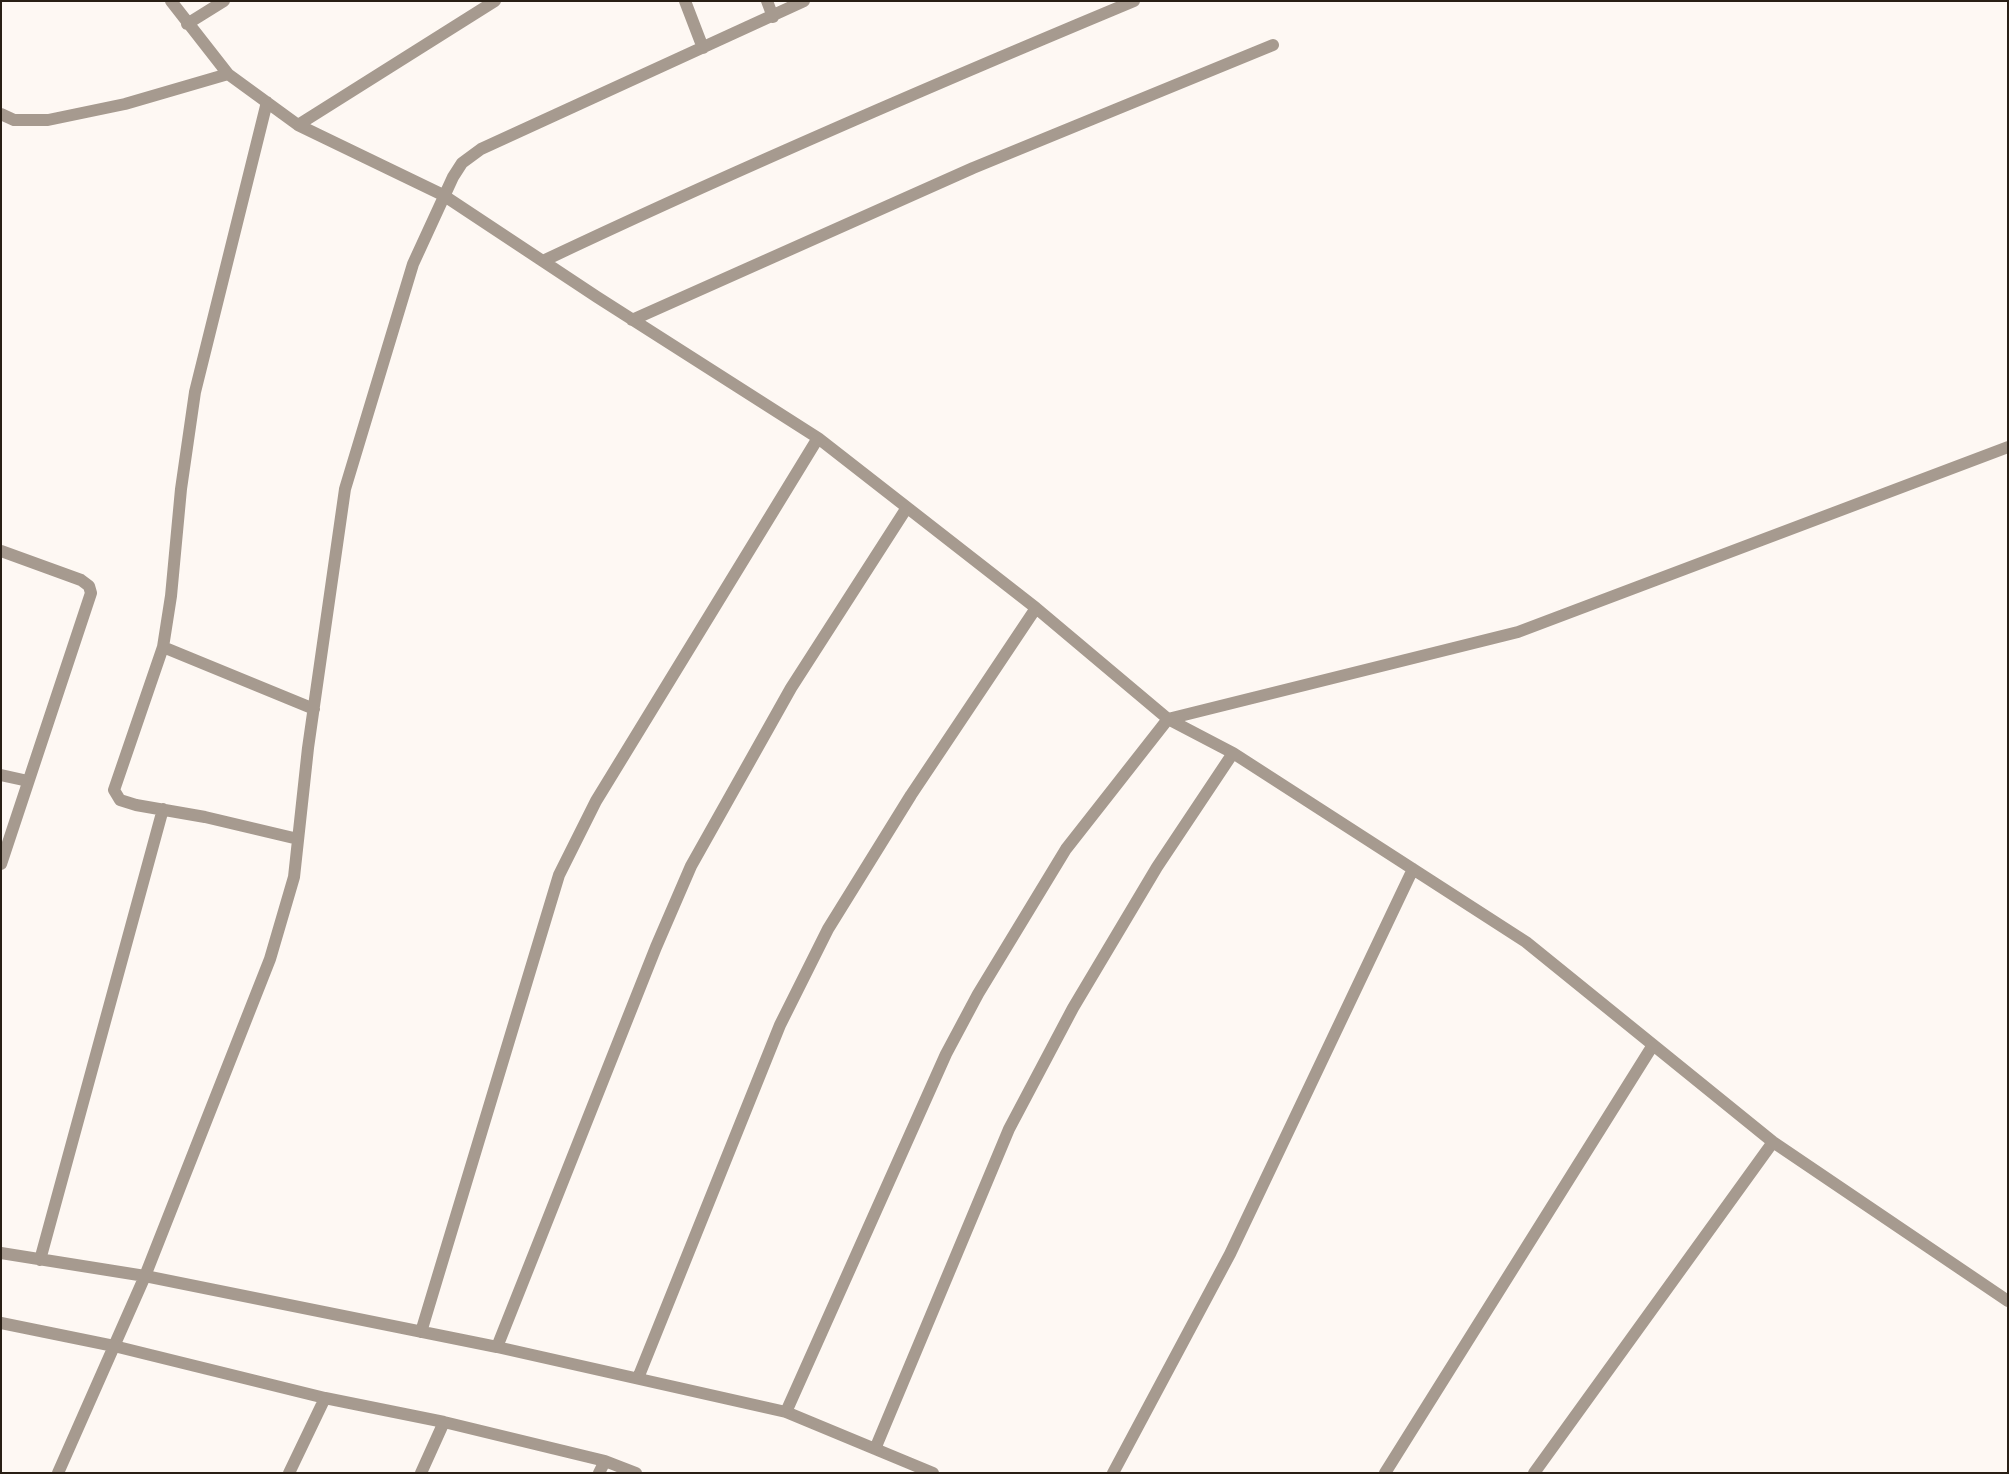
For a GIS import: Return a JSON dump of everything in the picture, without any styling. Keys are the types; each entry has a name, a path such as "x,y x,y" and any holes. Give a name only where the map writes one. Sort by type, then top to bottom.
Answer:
{"street":[{"path":"171,1 187,24 228,74 298,125 443,194 632,320 818,438 1036,608 1168,719 1233,752 1526,942 1773,1142 2008,1301"},
{"path":"187,24 224,1"},
{"path":"298,125 495,1"},
{"path":"685,1 703,48"},
{"path":"767,1 773,17"},
{"path":"58,1473 145,1276 270,959 294,877 314,709 345,489 413,264 443,194 462,163 481,148 773,17 804,1"},
{"path":"543,261 668,202 889,104 1134,1"},
{"path":"632,320 973,168 1273,45"},
{"path":"1,114 14,120 48,120 125,104 228,74"},
{"path":"267,102 195,392 181,489 171,596 162,647 114,790 120,800 136,805 163,809 298,839"},
{"path":"421,1332 559,875 566,859 596,801 818,438"},
{"path":"786,1412 946,1054 978,994 1066,849 1168,719 1518,632 2008,447"},
{"path":"497,1347 656,947 691,866 791,688 906,508"},
{"path":"1,551 81,580 89,586 91,593 1,864"},
{"path":"638,1378 780,1025 805,972 828,929 911,795 1036,608"},
{"path":"162,647 314,709"},
{"path":"875,1449 1008,1129 1073,1008 1157,867 1233,752"},
{"path":"1,774 28,781"},
{"path":"40,1260 163,809"},
{"path":"1113,1473 1230,1254 1413,869"},
{"path":"1385,1473 1653,1045"},
{"path":"1534,1473 1773,1142"},
{"path":"1,1253 145,1276 497,1347 786,1412 933,1473"},
{"path":"1,1323 114,1346 324,1398 444,1422 605,1461 636,1473"},
{"path":"289,1473 324,1398"},
{"path":"421,1473 444,1422"},
{"path":"599,1473 605,1461"}]}
